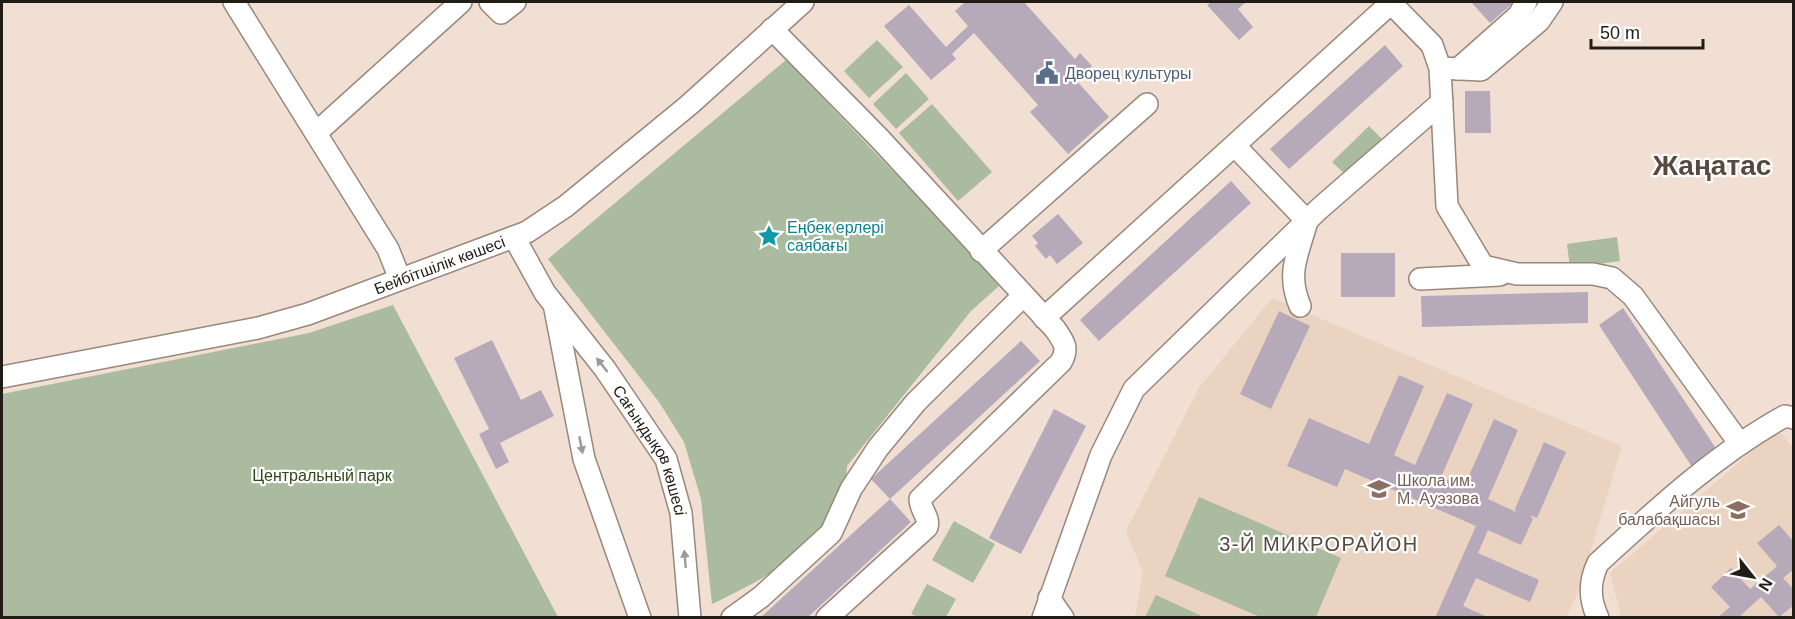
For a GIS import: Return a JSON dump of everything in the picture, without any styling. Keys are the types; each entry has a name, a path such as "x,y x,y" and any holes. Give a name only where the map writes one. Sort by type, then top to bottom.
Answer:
{"street":[{"path":"234,2 388,249 400,279"},
{"path":"316,133 461,2"},
{"path":"490,2 501,13 514,2"},
{"name":"Бейбітшілік көшесі","path":"2,377 258,328 308,314 514,237 567,207 689,105 803,2"},
{"path":"1044,318 1391,2 1432,45 1449,68 1481,70 1539,21 1552,2"},
{"path":"1517,274 1483,266 1447,206 1442,102 1449,68 1519,15 1526,2"},
{"path":"772,29 880,139 1066,344 1066,353 1061,362 920,499 920,507 928,518 927,527 828,618"},
{"path":"1063,618 1046,608 1101,455 1134,389 1307,221 1442,102"},
{"path":"981,251 1147,104"},
{"path":"1235,146 1307,221"},
{"path":"1300,306 1292,288 1292,271 1307,221"},
{"name":"Сағындықов көшесі","path":"514,237 534,275 554,305 606,369 666,459 681,513 690,618"},
{"path":"1420,279 1517,274 1593,274 1612,278 1633,296 1740,444"},
{"path":"732,618 761,597 831,533 851,489 878,448 916,402 1023,296"},
{"name":"Сағындықов көшесі","path":"554,305 584,459 640,618"},
{"path":"1598,618 1591,601 1592,576 1598,563 1666,501 1740,444 1785,416 1794,418"}],"shaded area":[{"name":"Школа им. М. Ауэзова","path":"1272,298 1622,446 1579,590 1566,617 1135,617 1143,573 1126,531 1199,388"},
{"name":"Айгуль балабақшасы","path":"1778,429 1793,448 1793,617 1621,617 1610,573"}],"green space":[{"path":"877,40 903,67 869,98 844,71"},
{"path":"786,60 984,266 999,286 971,311 847,466 843,492 834,514 819,534 780,567 712,604 701,499 684,442 659,402 548,259"},
{"path":"906,73 929,99 896,129 873,104"},
{"path":"932,104 992,172 958,201 899,133"},
{"path":"1369,126 1384,141 1348,177 1332,162"},
{"path":"1617,237 1620,261 1570,268 1567,244"},
{"name":"Центральный парк","path":"393,305 558,617 2,617 2,394 309,333"},
{"path":"1199,497 1341,558 1316,617 1260,617 1165,576"},
{"path":"954,521 995,544 973,583 932,560"},
{"path":"927,584 956,599 946,617 918,617 911,614"},
{"path":"1156,595 1204,617 1145,617"}],"building":[{"name":"Дворец культуры","path":"965,2 1024,2 1075,59 1080,53 1092,66 1076,80 1109,117 1068,154 1030,112 1038,105 974,33 952,54 956,59 931,80 884,26 909,5 946,47 968,26 955,11"},
{"path":"1211,2 1246,2 1238,9 1253,27 1239,40 1207,5"},
{"path":"1471,2 1510,2 1512,4 1490,23"},
{"path":"1385,45 1403,66 1289,169 1270,149"},
{"path":"1465,91 1490,91 1491,133 1465,133"},
{"path":"1231,181 1251,203 1099,341 1080,320"},
{"path":"1058,214 1083,243 1057,264 1050,255 1046,259 1035,246 1038,243 1032,236"},
{"path":"1341,253 1395,253 1395,297 1341,297"},
{"path":"1588,292 1588,323 1422,327 1421,296"},
{"path":"1623,308 1717,450 1692,467 1599,325"},
{"path":"1279,311 1310,326 1271,409 1240,394"},
{"path":"492,340 521,400 541,390 554,416 500,443 509,462 496,469 479,434 489,429 454,358"},
{"path":"1021,341 1040,361 890,499 871,479"},
{"path":"1399,375 1424,386 1394,455 1415,465 1447,393 1473,404 1441,477 1464,487 1494,419 1518,430 1488,499 1516,512 1515,509 1544,442 1566,452 1537,518 1530,515 1533,519 1521,545 1488,530 1478,553 1539,580 1530,602 1476,578 1463,606 1490,618 1435,618 1476,526 1345,469 1337,487 1287,466 1309,418 1369,444"},
{"path":"1054,409 1086,426 1021,554 989,538"},
{"path":"890,499 911,522 807,618 760,618"},
{"path":"1779,525 1794,542 1794,569 1783,578 1794,590 1794,605 1779,617 1761,597 1739,617 1717,618 1730,607 1711,587 1731,568 1750,589 1775,568 1777,566 1757,543"}],"place":[{"name":"Дворец культуры","path":"1047,73"},
{"name":"Еңбек ерлері саябағы","path":"769,236"},
{"name":"Школа им. М. Ауэзова","path":"1379,489"},
{"name":"Айгуль балабақшасы","path":"1738,510"}],"district":[{"name":"Жаңатас","path":"1712,165"},
{"name":"3-Й МИКРОРАЙОН","path":"1319,544"}]}
